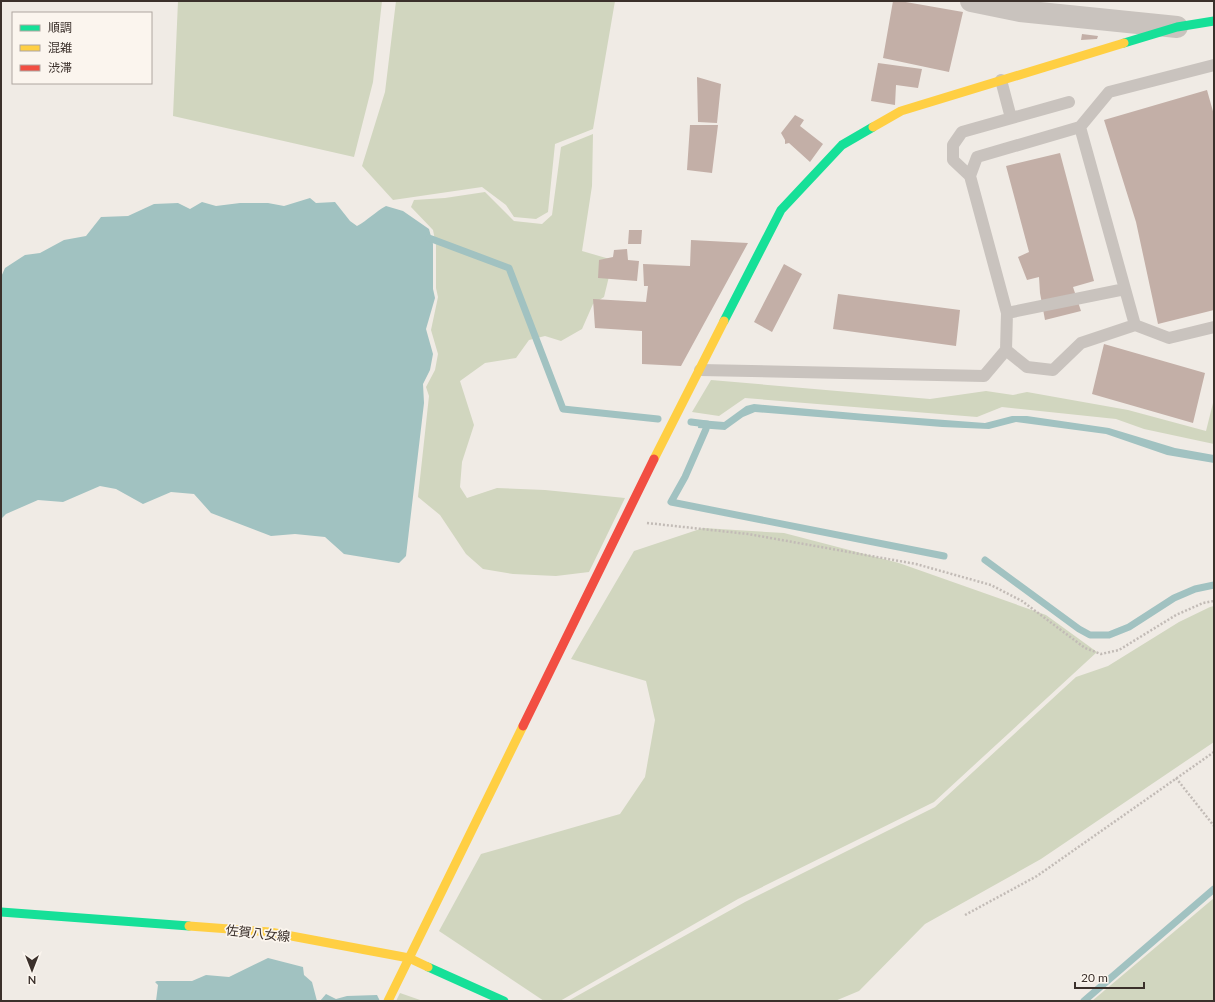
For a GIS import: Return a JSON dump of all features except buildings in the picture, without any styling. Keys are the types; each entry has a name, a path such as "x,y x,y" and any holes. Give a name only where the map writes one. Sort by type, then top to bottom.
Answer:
{"street":[{"path":"971,1 1020,11 1177,27"},
{"path":"388,1001 623,520 781,210 842,145 901,111 1177,27 1214,21"},
{"name":"佐賀八女線","path":"1,912 270,932 409,958 504,1001"}],"lane":[{"path":"970,176 977,156 1080,127 1109,92 1214,65"},
{"path":"1001,80 1011,118"},
{"path":"700,370 984,376 1006,350 1007,313 970,176 953,160 953,145 962,132 1070,102"},
{"path":"1080,127 1135,325"},
{"path":"1007,313 1125,289"},
{"path":"1006,350 1027,367 1053,370 1081,343 1135,325 1169,338 1214,328"}],"path":[{"path":"623,520 748,534 916,564 991,585 1022,601 1086,648 1101,654 1119,650 1176,616 1202,603 1214,601"},
{"path":"965,915 1038,876 1214,752"},
{"path":"1176,778 1214,826"}],"green space":[{"path":"178,1 382,1 373,82 354,157 173,116"},
{"path":"396,1 615,1 593,129 555,144 548,212 536,219 514,217 506,205 482,187 393,200 362,166 385,92"},
{"path":"593,134 592,186 582,251 613,260 604,297 593,304 582,329 561,341 545,336 529,340 516,358 485,363 460,381 474,425 462,462 460,487 467,498 497,488 545,490 625,498 589,572 556,576 513,574 483,569 466,554 440,515 418,497 429,396 426,387 435,370 438,354 431,330 438,297 436,288 436,245 433,230 411,207 414,200 445,198 485,192 514,221 542,224 552,215 561,147"},
{"path":"711,380 930,399 986,391 1013,395 1027,392 1128,410 1206,431 1214,399 1214,444 1144,429 1116,419 1002,407 977,417 745,398 719,416 692,412"},
{"path":"703,528 784,533 899,563 1046,615 1097,652 934,802 738,899 560,1001 544,1001 439,931 481,854 620,814 645,777 655,720 646,681 571,659 634,551"},
{"path":"1214,606 1214,742 1041,859 925,924 859,991 835,1001 568,1001 745,902 935,807 1076,677 1108,666 1179,622"},
{"path":"1214,898 1214,1001 1092,1001"},
{"path":"400,993 423,1001 396,1001"}],"water":[{"path":"310,198 316,203 335,202 350,221 357,226 386,206 403,211 429,229 433,244 433,289 435,298 426,329 433,354 430,370 423,384 424,403 406,556 399,563 344,554 325,537 295,534 271,536 211,513 194,494 171,492 143,504 116,489 100,486 63,502 38,500 6,514 1,519 1,277 5,268 25,255 40,253 64,240 86,236 101,217 128,216 154,204 178,203 190,209 202,202 216,206 240,203 268,203 284,206"},
{"path":"754,404 985,423 1012,416 1027,416 1109,428 1175,448 1214,455 1214,463 1167,455 1106,434 1016,422 989,429 942,427 755,412 743,417 725,430 698,428 699,420 724,422 746,406"},
{"path":"268,958 303,967 304,975 312,982 317,1001 156,1001 158,985 155,982 157,981 192,981 206,975 229,977"},
{"path":"326,994 336,999 347,996 377,995 380,1001 320,1001"}],"waterway":[{"path":"429,238 509,268 563,409 658,419"},
{"path":"691,422 707,424"},
{"path":"706,429 685,477 671,502 944,556"},
{"path":"985,560 1079,629 1090,635 1109,635 1129,627 1174,598 1195,589 1214,585"},
{"path":"1084,1001 1214,889"}],"traffic: fast":[{"path":"1124,43 1177,27 1214,21"},
{"path":"724,321 781,210 842,145 873,127"},
{"path":"1,912 189,926"},
{"path":"428,967 504,1001"}],"traffic: slow":[{"path":"873,127 901,111 1124,43"},
{"path":"654,459 724,321"},
{"path":"388,1001 523,726"},
{"path":"189,926 270,932 409,958 428,967"}],"traffic: jam":[{"path":"523,726 654,459"}]}
